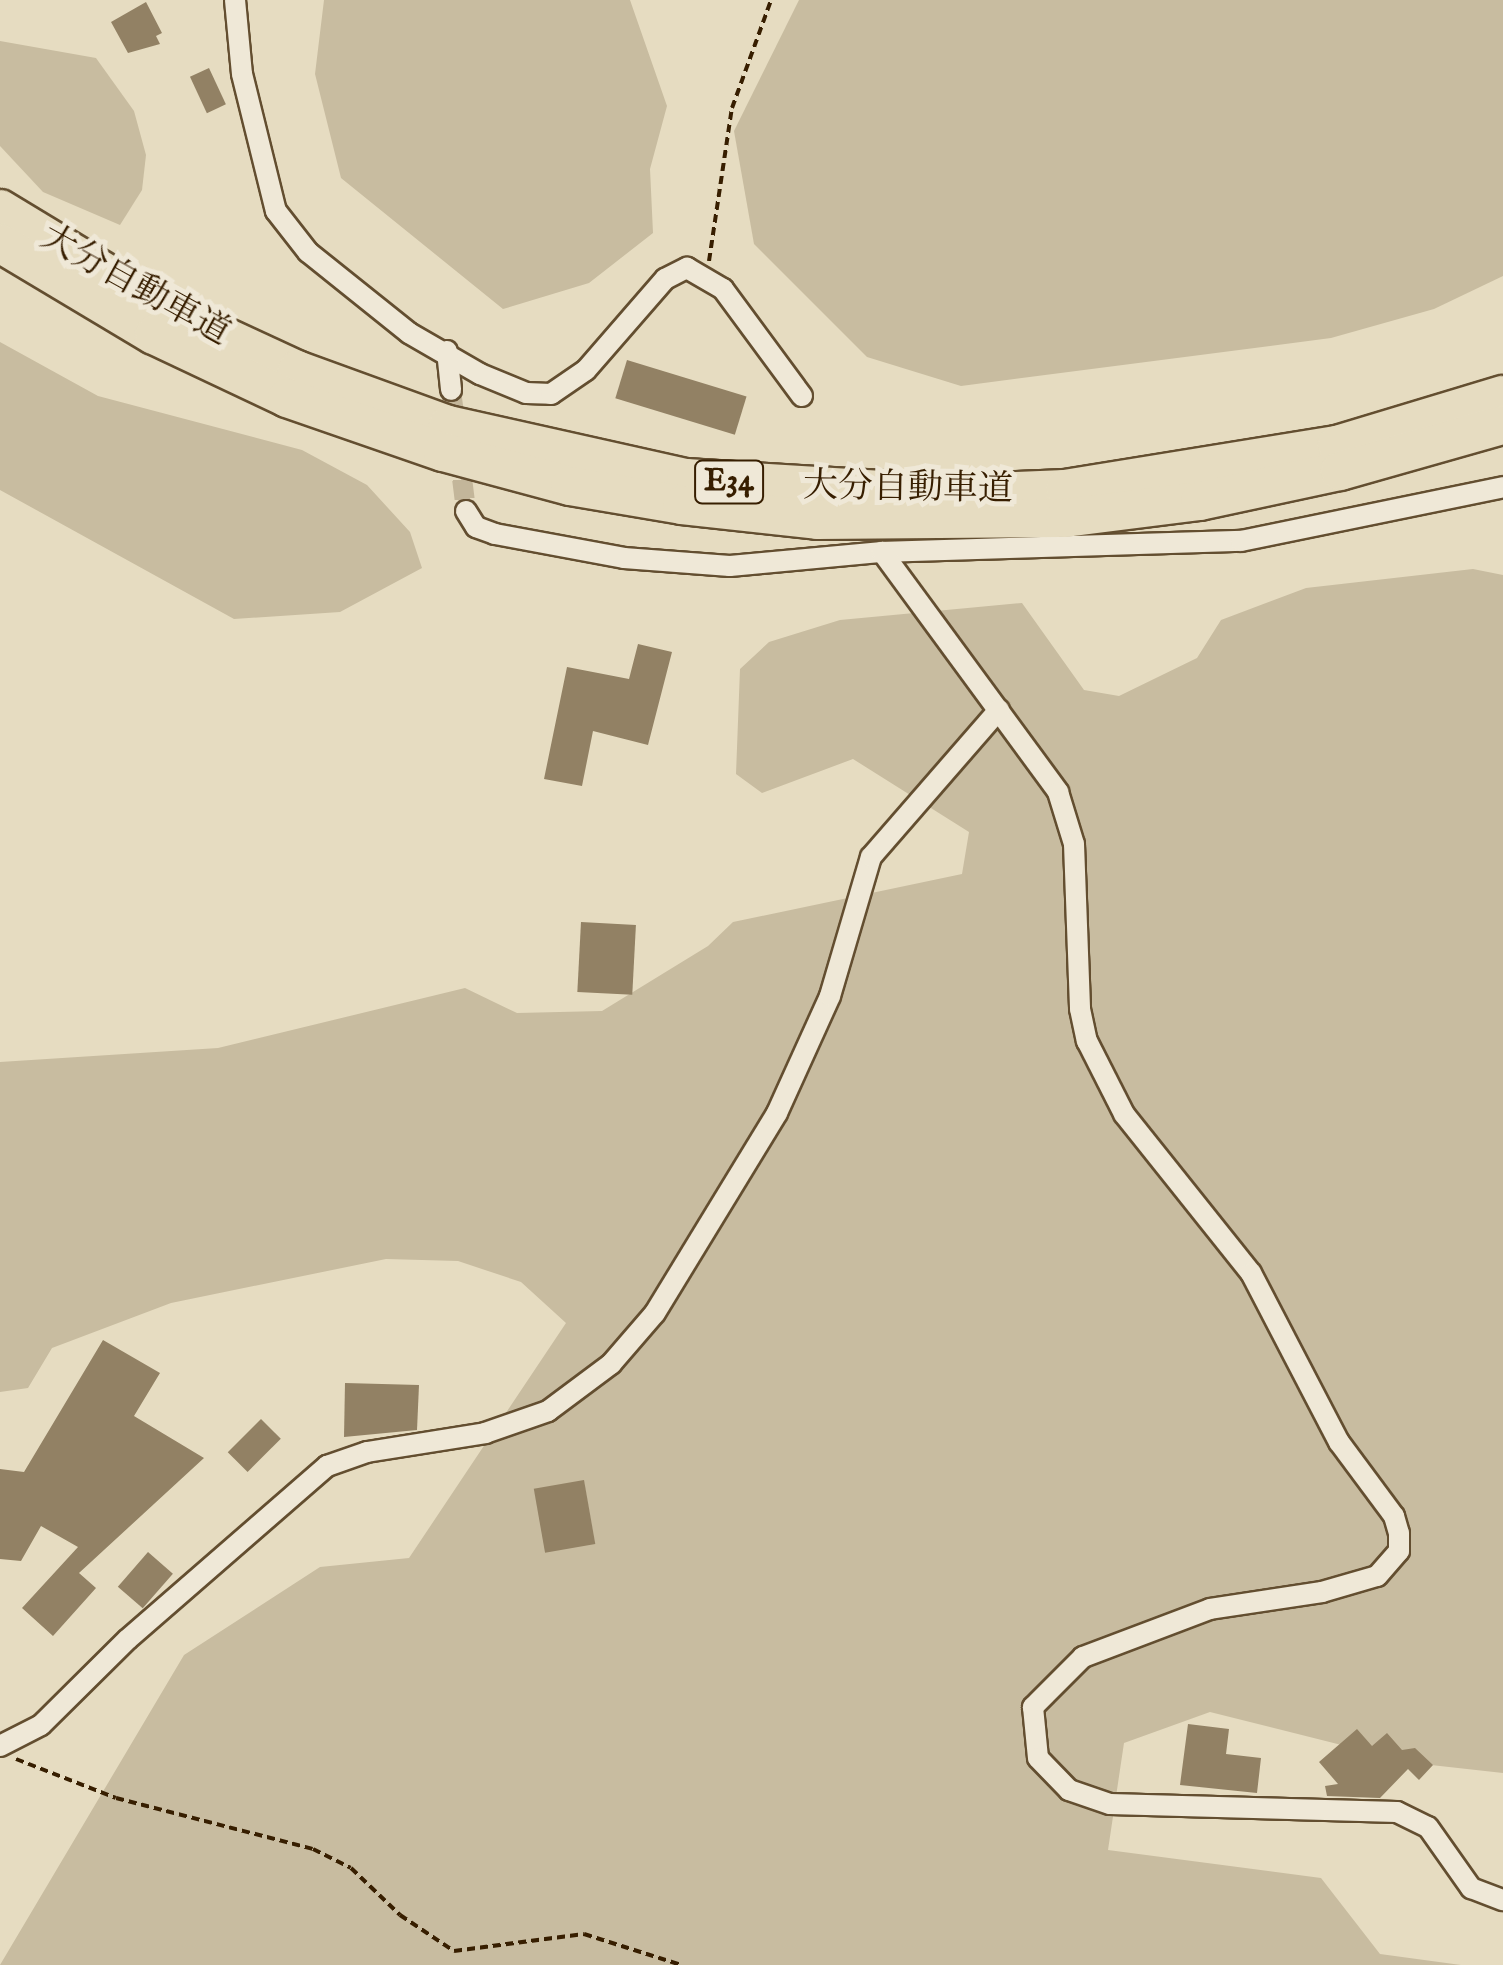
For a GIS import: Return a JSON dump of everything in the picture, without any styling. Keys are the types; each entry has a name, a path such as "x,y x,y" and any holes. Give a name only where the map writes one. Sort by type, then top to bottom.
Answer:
{"highway":[{"name":"大分自動車道","path":"0,209 167,310 297,370 448,426 686,478 926,494 1065,489 1337,445 1503,395"},
{"name":"大分自動車道","path":"0,243 154,336 287,398 461,457 570,486 682,505 817,520 1066,518 1200,501 1340,471 1503,425"}],"street":[{"path":"234,0 242,74 276,212 308,252 409,333 526,393 551,394 586,370 665,279 687,268 708,276 802,396"},
{"path":"446,352 452,390"},
{"path":"466,511 476,527 495,534 666,562 730,566 882,552 1241,541 1503,488"},
{"path":"882,552 1058,792 1074,844 1087,1041 1124,1114 1251,1273 1339,1442 1394,1516 1399,1533 1399,1551 1378,1576 1322,1592 1210,1609 1083,1657 1033,1707 1038,1758 1069,1790 1110,1804 1397,1812 1428,1827 1471,1888 1503,1900"},
{"path":"0,1746 41,1725 298,1485 327,1466 366,1452 486,1433 548,1411 611,1364 654,1313 759,1148 830,996 871,857 998,710"}],"path":[{"path":"708,276 732,108 771,0"},
{"path":"0,1754 116,1798 312,1849 351,1868 400,1915 454,1951 584,1934 681,1965"}],"shaded area":[{"path":"324,0 630,0 667,106 650,169 653,233 589,283 503,309 341,178 315,74"},
{"path":"799,0 1503,0 1503,276 1434,309 1331,338 961,386 867,357 754,244 734,131"},
{"path":"0,41 96,58 134,111 146,155 142,190 120,225 43,192 0,146"},
{"path":"0,342 98,396 302,450 367,485 410,532 422,568 340,612 234,619 0,490"},
{"path":"1473,569 1503,575 1503,1773 1413,1763 1210,1712 1124,1743 1108,1850 1321,1878 1380,1954 1461,1965 0,1965 184,1655 320,1567 409,1558 566,1323 521,1282 458,1261 386,1259 171,1303 52,1348 28,1388 0,1392 0,1062 218,1048 465,988 517,1013 602,1011 708,946 733,922 962,874 969,832 853,759 762,793 736,774 740,669 769,642 840,620 1022,603 1084,690 1119,696 1197,658 1221,620 1306,588"}],"building":[{"path":"146,2 162,33 156,36 160,44 128,53 111,22"},
{"path":"209,68 226,104 207,113 190,77"},
{"path":"627,360 747,397 735,435 615,398"},
{"path":"638,644 672,652 648,745 593,731 582,786 544,779 567,667 629,679"},
{"path":"581,922 636,925 632,995 577,992"},
{"path":"103,1340 160,1373 134,1416 204,1458 79,1573 96,1588 53,1636 22,1608 78,1547 41,1526 21,1561 0,1559 0,1469 24,1472"},
{"path":"345,1383 419,1385 417,1430 344,1437"},
{"path":"261,1419 281,1439 248,1472 228,1452"},
{"path":"584,1480 595,1544 545,1553 534,1489"},
{"path":"148,1552 173,1574 143,1608 118,1587"},
{"path":"1188,1724 1229,1729 1226,1754 1261,1758 1257,1793 1180,1785"},
{"path":"1357,1729 1372,1746 1387,1733 1402,1750 1415,1748 1433,1765 1419,1780 1408,1769 1380,1798 1327,1796 1325,1786 1338,1784 1319,1762"}],"tunnel":[{"path":"451,390 466,511"}]}
